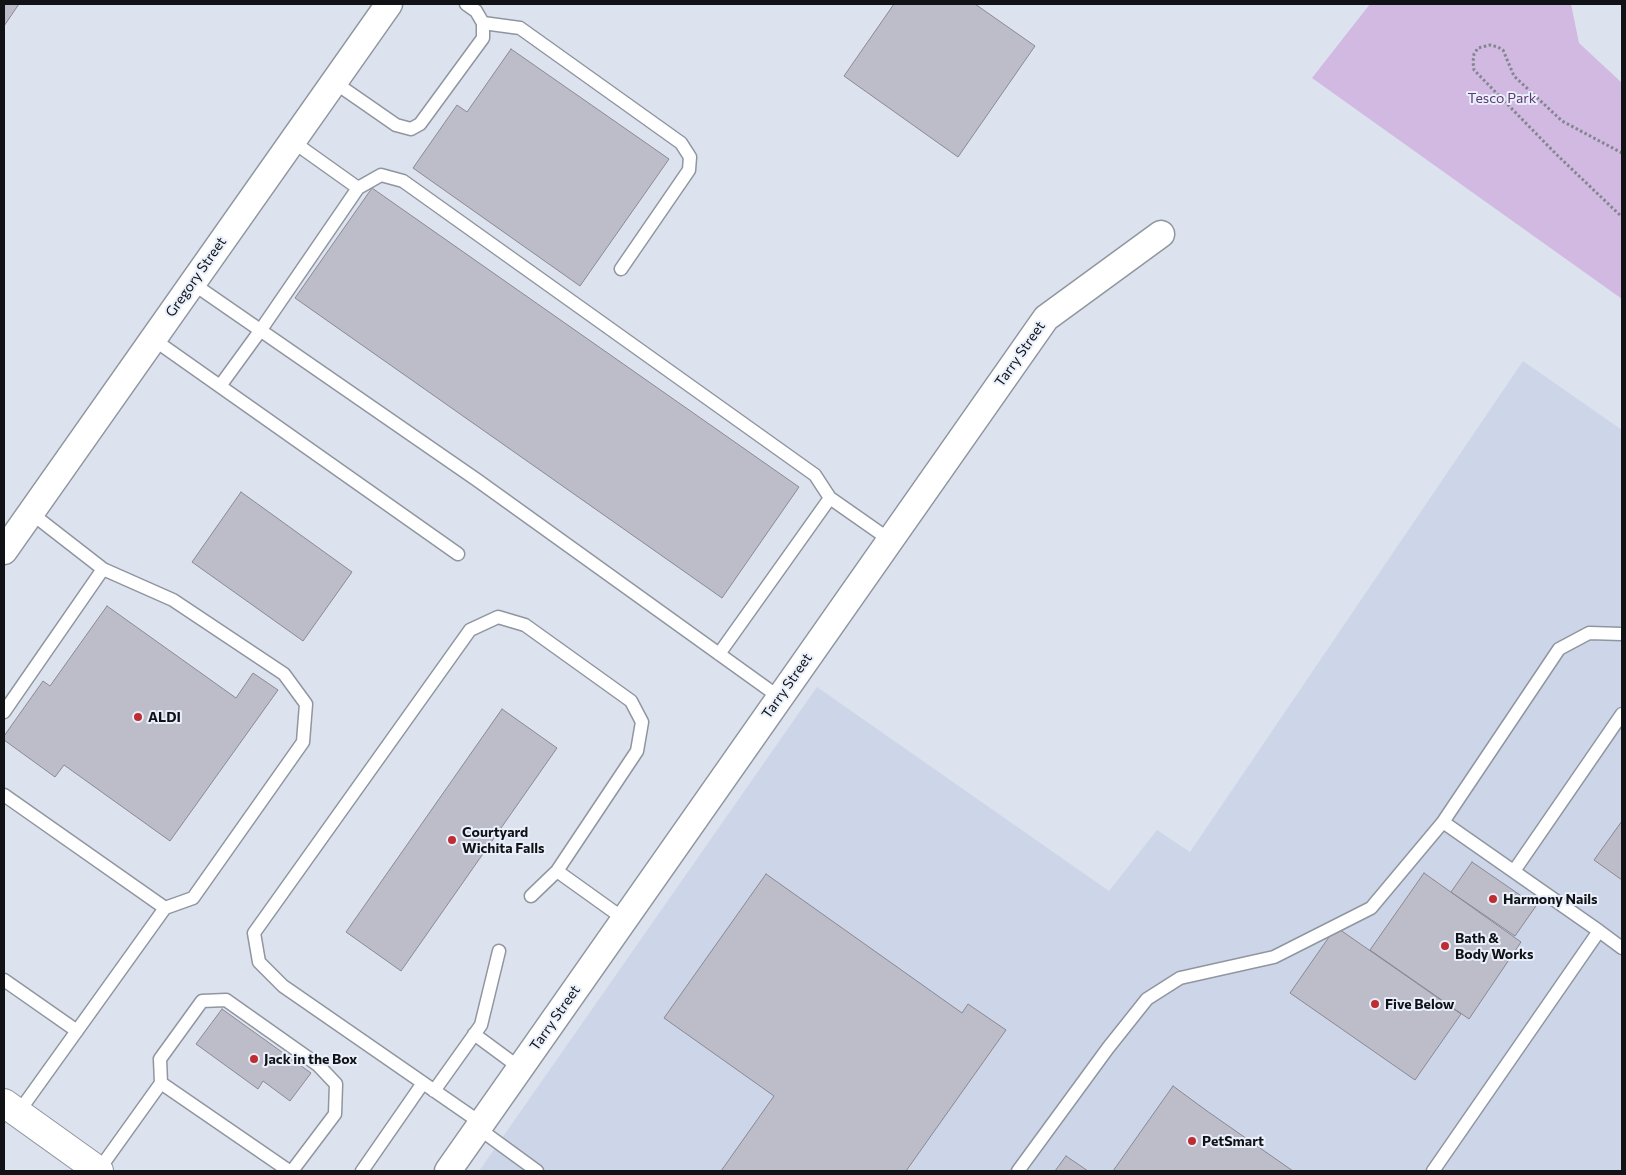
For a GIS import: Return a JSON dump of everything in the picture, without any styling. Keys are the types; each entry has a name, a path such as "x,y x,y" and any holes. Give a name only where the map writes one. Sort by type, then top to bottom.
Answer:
{"street":[{"name":"Gregory Street","path":"4,551 389,4"},
{"name":"Tarry Street","path":"448,1171 1046,318 1162,234"},
{"path":"11,1108 99,1171"}],"lane":[{"path":"334,82 396,125 410,129 420,124 483,38 483,23 476,11 466,4"},
{"path":"483,23 520,28 681,143 690,157 688,170 621,269"},
{"path":"292,141 358,188"},
{"path":"220,386 358,188 381,174 403,181 814,475 830,498 890,540"},
{"path":"192,283 477,480 780,697"},
{"path":"153,339 458,554"},
{"path":"719,654 830,498"},
{"path":"11,1108 77,1031 165,908 193,898 303,742 306,704 284,674 173,600 103,569 31,513"},
{"path":"4,712 103,569"},
{"path":"531,896 557,871 637,751 642,722 631,701 525,625 498,617 470,630 254,933 259,962 283,986 428,1087 537,1171"},
{"path":"1018,1171 1108,1048 1147,999 1180,978 1274,957 1371,908 1443,822 1559,649 1589,633 1622,634"},
{"path":"1514,871 1622,714"},
{"path":"4,796 165,908"},
{"path":"1443,822 1622,948"},
{"path":"557,871 624,919"},
{"path":"1433,1171 1600,931"},
{"path":"362,1171 428,1087 481,1025 499,951"},
{"path":"4,980 77,1031"},
{"path":"99,1171 160,1083 160,1059 202,1001 226,1000 318,1065 336,1084 335,1114 291,1171 160,1083"},
{"path":"474,1034 520,1068"}],"path":[{"path":"1622,153 1562,121 1514,76 1503,50 1498,46 1490,45 1478,48 1474,54 1474,70 1556,154 1622,216"}],"shaded area":[{"path":"1523,361 1622,430 1622,1171 479,1171 817,687 1109,891 1157,830 1190,852"}],"green space":[{"name":"Tesco Park","path":"1370,4 1571,4 1579,43 1622,82 1622,299 1312,78"}],"building":[{"path":"4,4 19,4 4,26"},
{"path":"894,4 975,4 1035,46 958,157 844,76"},
{"path":"511,49 669,159 580,286 413,168 457,105 467,112"},
{"path":"372,188 799,487 722,598 295,298"},
{"path":"241,492 352,572 303,641 192,562"},
{"name":"ALDI","path":"107,606 236,698 253,673 278,690 170,841 64,765 55,777 4,740 4,736 43,681 50,686"},
{"name":"Courtyard Wichita Falls","path":"502,709 557,748 401,971 346,932"},
{"path":"1622,821 1622,880 1594,860"},
{"name":"Harmony Nails","path":"1472,862 1536,906 1515,936 1451,892"},
{"name":"Bath & Body Works","path":"1424,873 1521,942 1469,1019 1370,950"},
{"path":"766,874 962,1013 968,1004 1006,1030 906,1171 721,1171 774,1096 664,1018"},
{"name":"Five Below","path":"1336,927 1461,1014 1415,1080 1290,993"},
{"name":"Jack in the Box","path":"222,1009 311,1073 290,1101 263,1081 258,1089 196,1044"},
{"name":"PetSmart","path":"1173,1086 1207,1111 1293,1171 1113,1171"},
{"path":"1066,1156 1088,1171 1055,1171"}],"place":[{"name":"ALDI","path":"138,717"},
{"name":"Courtyard Wichita Falls","path":"452,840"},
{"name":"Harmony Nails","path":"1493,899"},
{"name":"Bath & Body Works","path":"1445,946"},
{"name":"Five Below","path":"1375,1004"},
{"name":"Jack in the Box","path":"254,1059"},
{"name":"PetSmart","path":"1192,1141"}]}
